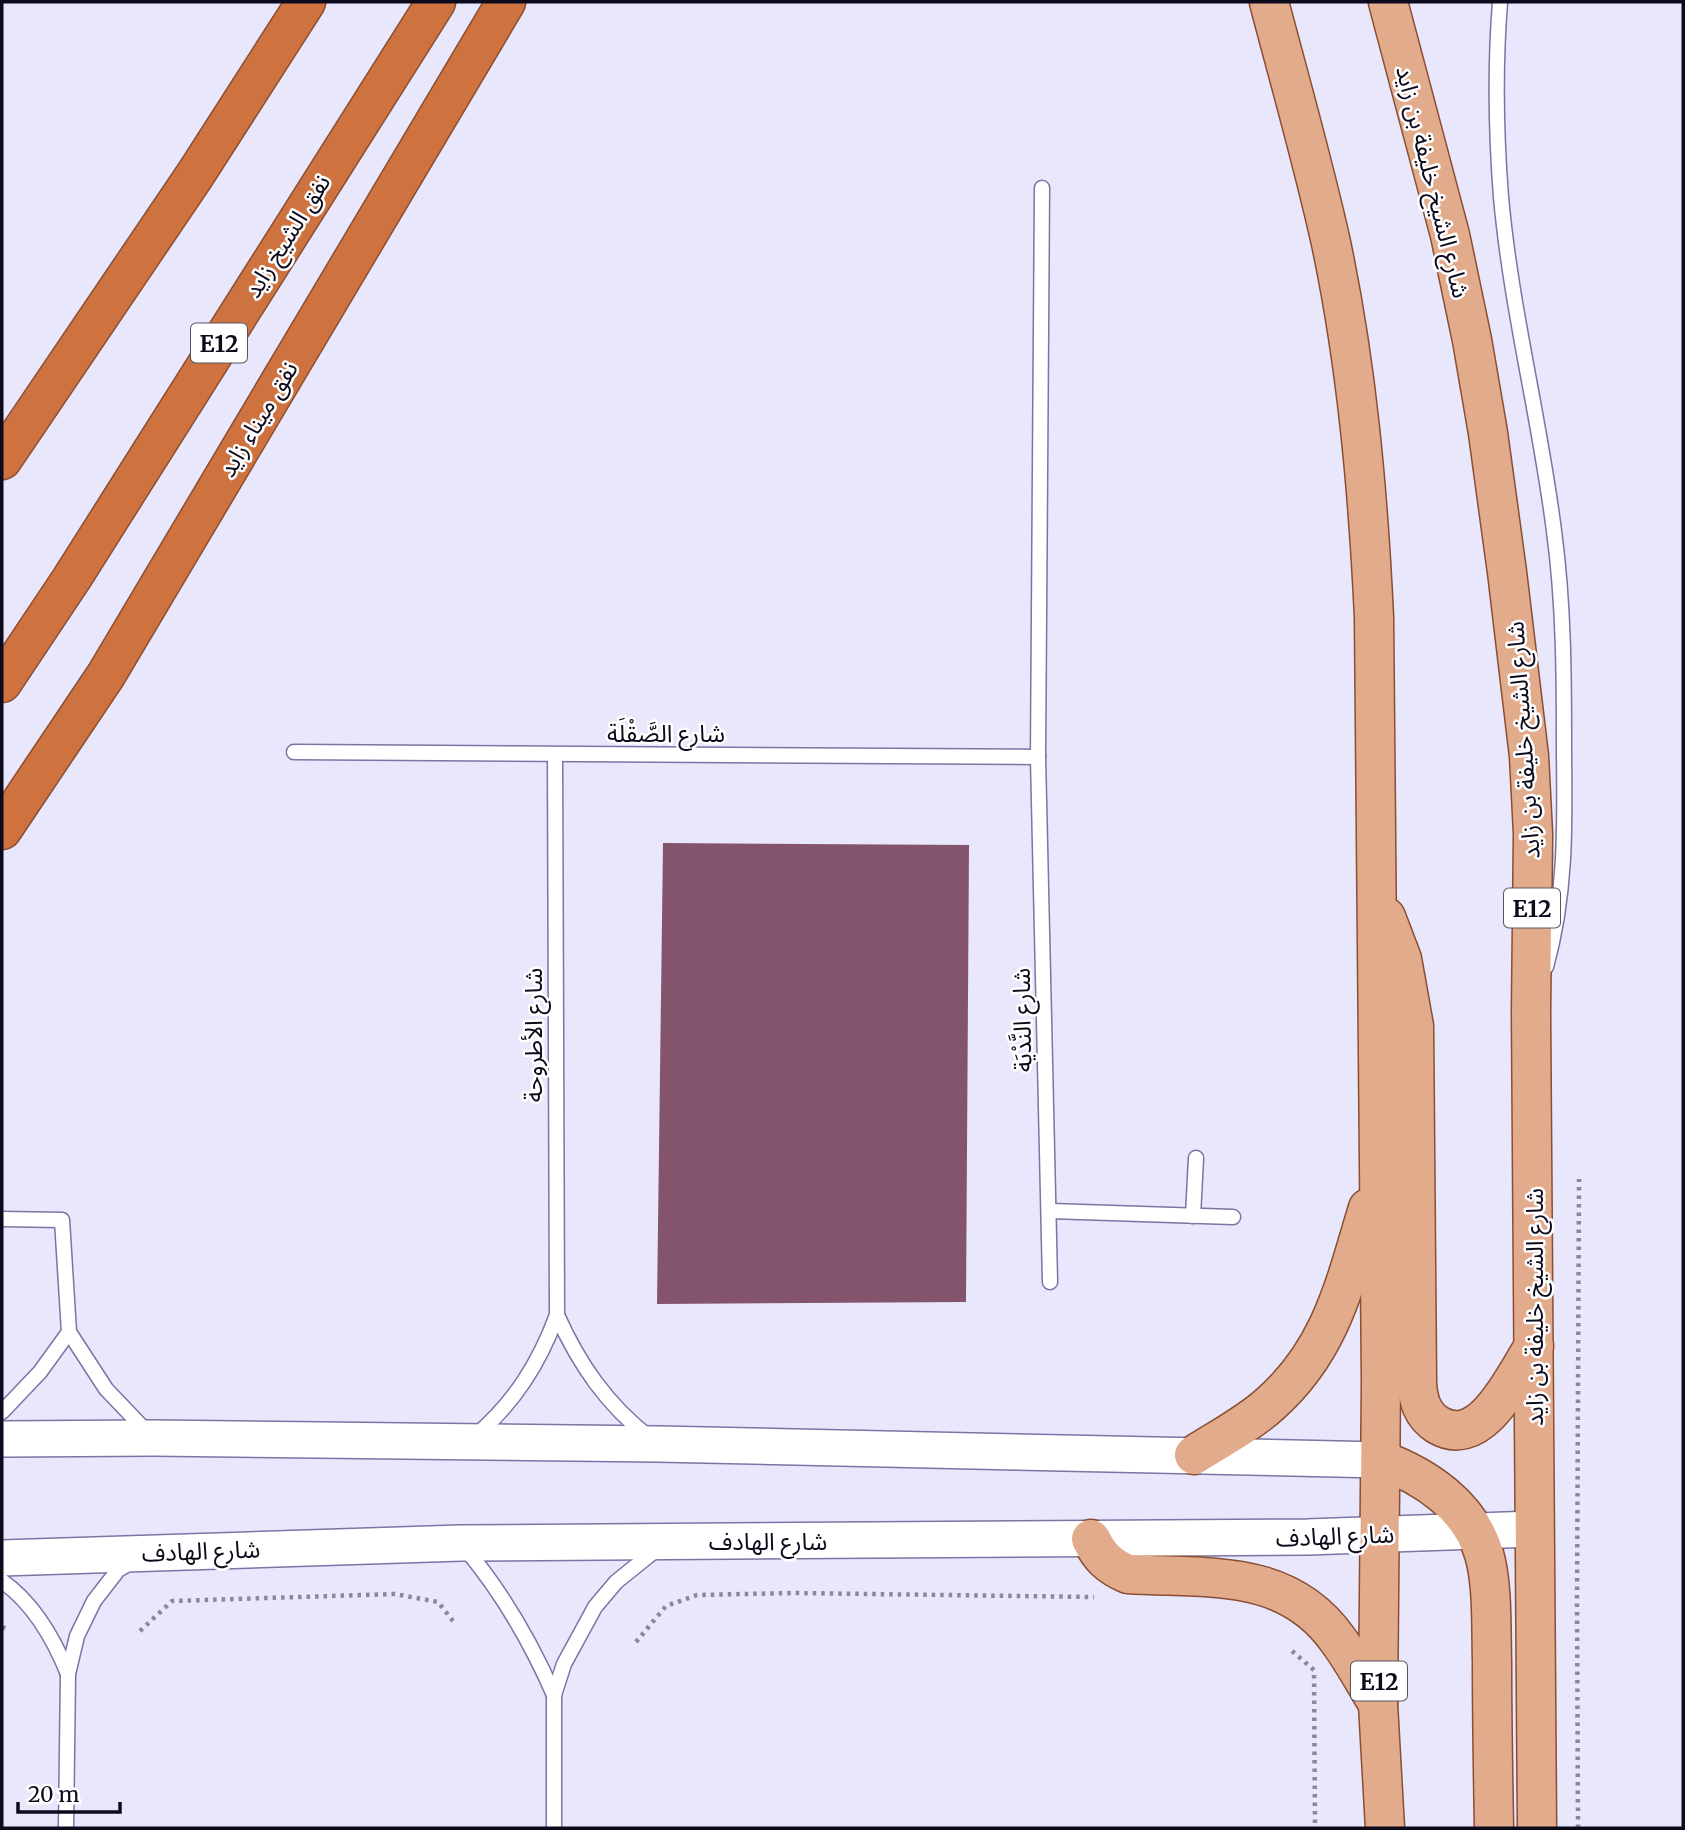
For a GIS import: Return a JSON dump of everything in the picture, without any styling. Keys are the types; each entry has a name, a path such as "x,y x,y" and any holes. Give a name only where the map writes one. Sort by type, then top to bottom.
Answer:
{"highway":[{"path":"2,460 195,175 306,2"},
{"name":"نفق الشيخ زايد","path":"2,683 72,578 436,2"},
{"name":"نفق ميناء زايد","path":"2,831 119,653 506,2"}],"main road":[{"name":"E12","path":"1269,2 1331,244 1348,336 1370,523 1374,617 1381,1460 1378,1704 1385,1828"},
{"name":"شارع الشيخ خليفة بن زايد","path":"1388,2 1450,235 1488,433 1529,756 1533,834 1531,1012 1537,1828"},
{"path":"1376,900 1392,928 1402,958 1413,1026 1417,1383 1418,1400 1426,1415 1440,1426 1457,1430 1474,1426 1488,1416 1534,1346"},
{"path":"1194,1455 1269,1405 1297,1377 1322,1342 1338,1304 1379,1172"},
{"path":"1381,1460 1409,1470 1435,1486 1457,1507 1474,1532 1484,1555 1491,1611 1494,1828"},
{"path":"1091,1539 1099,1555 1112,1567 1128,1574 1243,1579 1270,1587 1296,1600 1319,1617 1337,1638 1378,1704"}],"street":[{"path":"2,1439 154,1438 658,1444 1381,1460"},
{"name":"شارع الهادف","path":"2,1558 461,1543 1091,1539 1535,1529"}],"lane":[{"path":"1500,2 1497,36 1502,197 1517,312 1553,519 1562,604 1565,852 1555,933 1531,1012"},
{"name":"شارع النَّدْيَة","path":"1042,188 1038,757 1050,1282"},
{"name":"شارع الصَّقْلَة","path":"294,752 1038,757"},
{"name":"شارع الأطروحة","path":"468,1442 523,1386 542,1352 557,1315 555,755"},
{"path":"1193,1216 1196,1158"},
{"path":"1050,1211 1233,1217"},
{"path":"2,1219 62,1220 68,1332 106,1389 154,1438"},
{"name":"شارع الأطروحة","path":"557,1315 582,1364 598,1387 616,1408 658,1444"},
{"path":"2,1412 40,1372 68,1332"},
{"path":"554,1828 554,1695 564,1664 595,1607 632,1568 667,1542"},
{"path":"461,1543 489,1577 514,1615 536,1654 554,1695"},
{"path":"66,1828 68,1674 77,1636 94,1601 118,1570 147,1553"},
{"path":"2,1581 43,1625 58,1648 68,1674"}],"path":[{"path":"1578,1828 1579,1179"},
{"path":"636,1642 666,1606 698,1595 794,1592 1101,1598"},
{"path":"140,1631 172,1601 396,1594 438,1602 453,1621"},
{"path":"2,1627 9,1630"},
{"path":"1292,1651 1314,1670 1315,1828"}],"building":[{"path":"663,843 969,845 966,1302 657,1304"}]}
